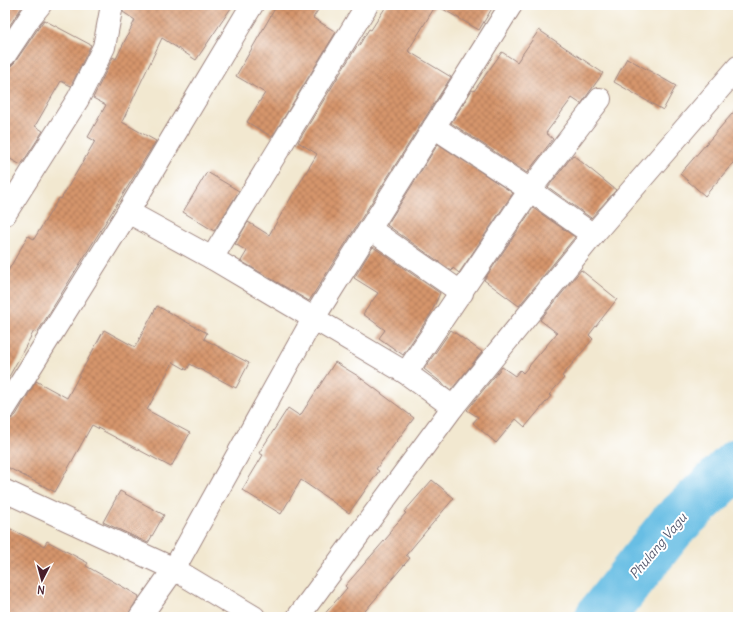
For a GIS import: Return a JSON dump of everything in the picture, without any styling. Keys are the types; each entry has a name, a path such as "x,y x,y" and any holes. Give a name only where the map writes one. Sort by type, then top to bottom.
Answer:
{"street":[{"path":"5,55 40,5"},
{"path":"5,214 78,99 104,47 112,5"},
{"path":"5,408 128,212 252,5"},
{"path":"212,258 367,5"},
{"path":"140,617 174,569 313,319 511,5"},
{"path":"298,617 453,407 593,235 738,67"},
{"path":"406,374 530,190 600,99"},
{"path":"434,127 530,190 593,235"},
{"path":"128,212 212,258 406,374 453,407"},
{"path":"370,229 462,293"},
{"path":"5,491 174,569 254,617"}],"building":[{"path":"5,5 18,5 22,7 5,32"},
{"path":"124,5 233,5 196,60 162,38 122,122 156,141 37,333 34,331 5,384 5,276 28,236 34,239 59,198 61,199 95,141 88,137 106,105 93,98 113,57 116,59 135,20 123,12"},
{"path":"277,5 321,5 313,18 336,32 272,137 247,122 265,93 236,76"},
{"path":"387,5 436,5 408,51 451,77 309,301 241,261 247,251 235,244 248,222 269,235 317,154 298,142 357,46 358,47 369,29 371,30"},
{"path":"436,5 494,5 479,30"},
{"path":"44,20 91,45 71,86 61,81 35,126 43,131 21,165 5,156 5,67 11,66 15,62"},
{"path":"539,30 603,73 581,104 572,98 546,133 553,139 527,173 451,123 472,90 474,91 502,52 517,62"},
{"path":"627,58 676,86 663,110 614,82"},
{"path":"738,107 738,157 705,196 680,174"},
{"path":"438,144 513,193 459,273 453,268 452,271 387,225"},
{"path":"573,155 616,190 591,218 548,187"},
{"path":"207,172 239,191 214,231 183,212"},
{"path":"533,208 575,237 519,306 484,280"},
{"path":"373,247 440,293 430,315 403,355 379,338 385,330 363,314 378,293 354,278"},
{"path":"581,270 617,299 589,335 593,339 562,376 564,378 549,395 551,396 525,427 516,419 496,443 473,423 478,417 467,410 502,367 515,376 520,370 523,373 557,333 540,320"},
{"path":"157,306 207,333 204,339 249,363 236,388 190,364 187,370 173,362 147,410 190,433 171,467 92,425 55,492 5,466 5,420 11,419 16,415 36,381 67,398 104,330 135,347"},
{"path":"451,330 482,352 451,390 424,369"},
{"path":"335,362 358,376 414,418 376,469 379,471 349,513 301,480 281,514 242,490 263,455 259,453 288,408 300,416"},
{"path":"432,480 454,498 406,555 410,558 360,617 322,617 347,588 345,586 391,533 389,532 406,513 404,512"},
{"path":"120,491 164,515 148,543 103,522"},
{"path":"5,526 44,546 47,541 88,563 86,566 139,596 127,617 5,617"}],"waterway":[{"name":"Phulang Vagu","path":"600,617 672,526 738,463"}]}
